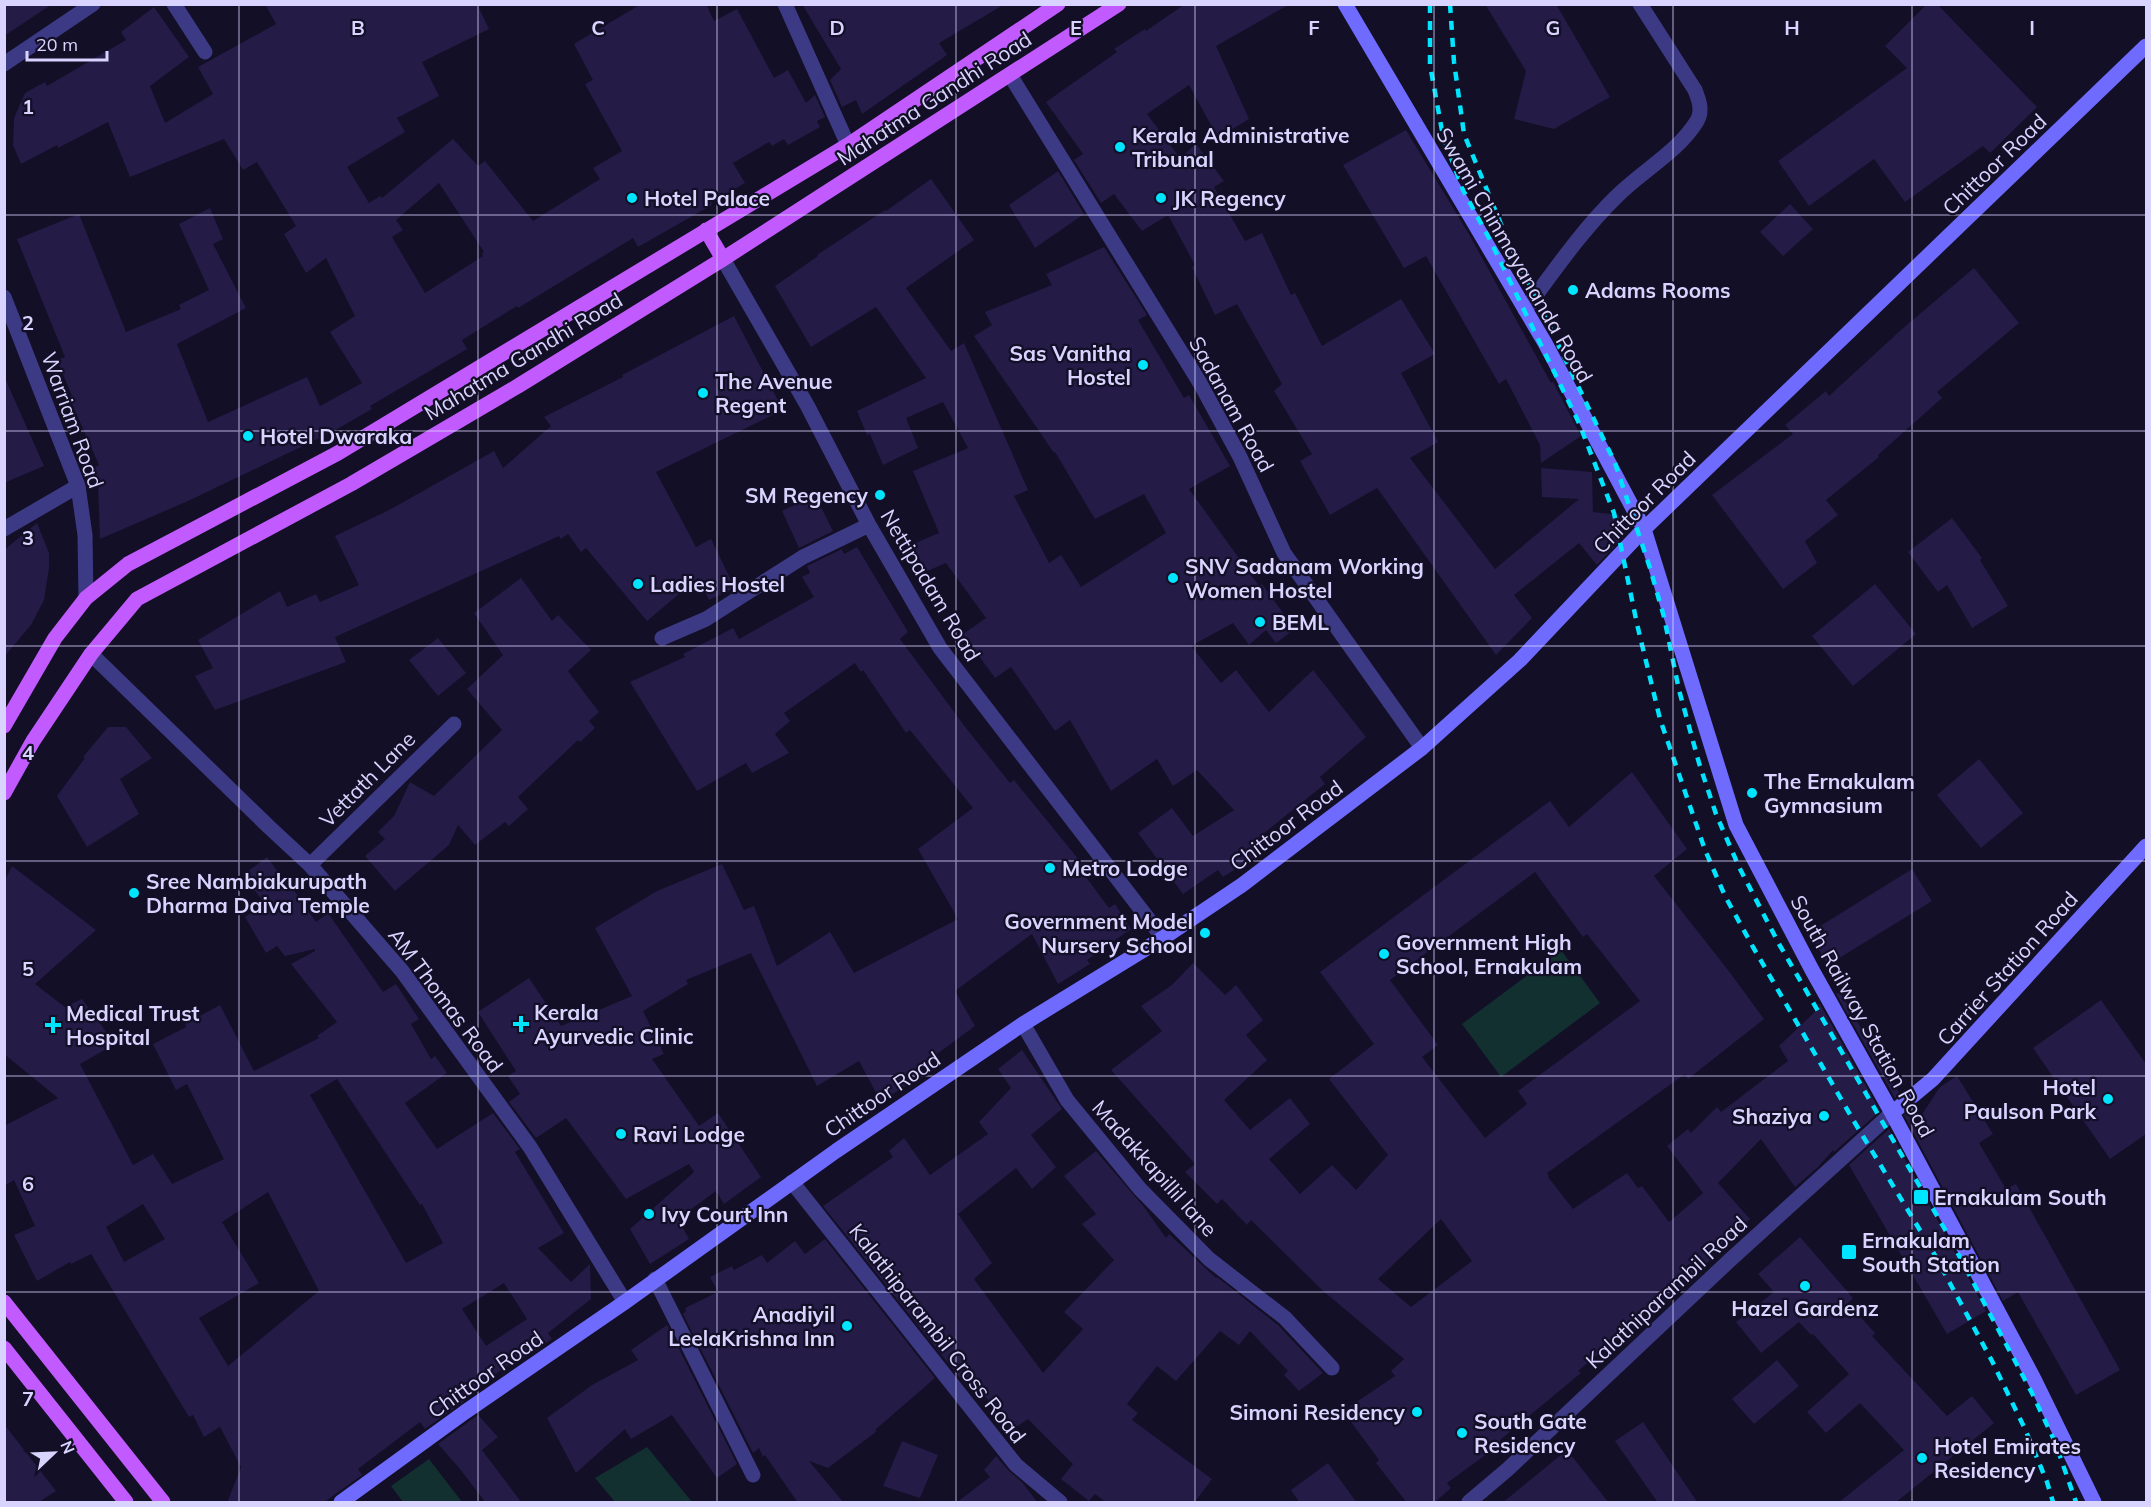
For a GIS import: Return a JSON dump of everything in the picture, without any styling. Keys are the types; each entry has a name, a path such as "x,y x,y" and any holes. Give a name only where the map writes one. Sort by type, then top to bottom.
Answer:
{"main road":[{"name":"Mahatma Gandhi Road","path":"4,726 55,638 86,598 128,564 338,453 848,145 1058,4"},
{"name":"Mahatma Gandhi Road","path":"4,793 33,741 92,654 137,599 351,484 518,386 723,259 1119,4"},
{"name":"Swami Chinmayananda Road","path":"1345,4 1525,310 1644,529"},
{"name":"Chittoor Road","path":"341,1503 465,1412 625,1302 792,1182 1023,1024 1163,938 1242,885 1422,748 1520,660 1644,529 2146,46"},
{"path":"706,230 723,259"},
{"name":"South Railway Station Road","path":"1644,529 1736,825 2034,1379 2094,1503"},
{"name":"Carrier Station Road","path":"1892,1113 1933,1079 2146,846"},
{"path":"4,1302 163,1503"},
{"path":"4,1348 126,1503"}],"street":[{"path":"4,64 93,4"},
{"path":"174,4 205,52"},
{"path":"785,4 848,145"},
{"path":"1525,310 1593,221 1638,176 1676,147 1698,119 1700,106 1695,90 1640,4"},
{"name":"Sadanam Road","path":"1010,75 1200,383 1240,457 1284,553 1422,748"},
{"name":"Nettipadam Road","path":"723,259 807,405 869,525 940,648 1163,938"},
{"name":"Warriam Road","path":"5,301 78,486 85,535 86,598"},
{"path":"4,529 78,486"},
{"path":"662,638 706,619 803,557 869,525"},
{"name":"AM Thomas Road","path":"92,654 310,865 402,971 530,1147 625,1302"},
{"name":"Vettath Lane","path":"310,865 453,724"},
{"name":"Madakkapillil lane","path":"1023,1024 1067,1100 1140,1189 1209,1259 1285,1318 1332,1368"},
{"name":"Kalathiparambil Road","path":"1469,1503 1892,1113"},
{"name":"Kalathiparambil Cross Road","path":"792,1182 1016,1465 1060,1503"},
{"path":"655,1279 753,1475"}],"green space":[{"path":"1561,950 1600,1003 1501,1077 1462,1024"},
{"path":"647,1447 692,1502 615,1502 595,1478"},
{"path":"429,1459 462,1502 403,1502 391,1486"}],"building":[{"path":"4,4 52,4 4,36"},
{"path":"265,4 477,4 489,29 422,62 439,96 397,118 405,132 347,167 369,203 380,196 382,198 453,139 478,166 485,161 533,221 600,179 593,168 622,151 585,84 593,80 574,44 641,4 706,4 714,21 737,9 774,78 788,70 806,103 815,95 825,117 817,121 820,127 788,145 784,139 772,146 769,142 733,163 745,183 711,203 712,205 638,247 633,238 518,308 517,306 462,340 467,349 370,406 372,409 332,432 188,501 100,539 98,484 91,469 99,465 69,397 72,396 57,360 65,357 17,239 79,214 126,332 181,309 179,305 209,290 179,224 210,208 223,239 213,244 246,308 177,344 208,422 307,377 320,406 362,383 330,332 355,316 326,258 306,273 284,234 296,226 257,162 243,170 224,139 130,177 108,122 21,164 13,145 14,118 25,93 45,82 47,86 126,40 121,32 154,7 189,57 150,86 165,123 213,94 198,67 276,24","holes":["439,183 484,252 483,256 425,293 392,237 403,230 396,220"]},
{"path":"802,4 1005,4 939,43 947,55 862,114 856,100 842,107 830,80 841,69"},
{"path":"1185,4 1290,4 1216,46 1249,119 1218,138 1189,85 1147,114 1180,158 1196,144 1224,181 1214,187 1245,241 1262,233 1291,295 1295,293 1322,346 1401,299 1435,354 1401,373 1438,442 1410,458 1495,569 1579,499 1542,497 1541,468 1592,472 1593,512 1619,515 1624,536 1597,565 1579,543 1514,595 1532,618 1496,655 1377,488 1330,515 1300,461 1312,454 1274,391 1282,384 1237,304 1215,315 1192,267 1195,265 1168,215 1142,231 1114,194 1101,203 1074,160 1083,154 1046,102 1117,52 1114,49 1145,29 1146,31"},
{"path":"1485,4 1556,4 1610,97 1554,129 1514,119 1526,71"},
{"path":"1927,4 1937,4 2037,107 1990,153 1983,146 1905,202 1874,159 1809,206 1778,161 1907,68 1885,46"},
{"path":"1406,130 1470,236 1581,436 1541,463 1540,445 1506,379 1499,384 1426,256 1404,268 1343,165"},
{"path":"1058,171 1084,214 1035,248 1009,205"},
{"path":"931,179 974,240 906,288 951,351 964,343 1028,490 1014,496 1049,563 1061,555 1081,587 1166,533 1144,494 1095,519 1055,452 974,336 992,325 985,312 1052,285 1046,274 1104,247 1147,315 1138,320 1184,398 1189,395 1230,466 1189,489 1259,586 1262,584 1295,629 1276,643 1266,630 1249,645 1233,623 1191,646 1221,683 1236,670 1269,712 1313,670 1366,737 1320,777 1325,784 1253,842 1261,853 1223,877 1218,870 1183,894 1138,833 1172,808 1193,836 1234,810 1197,770 1173,786 1157,759 1111,791 1070,720 1055,731 1011,667 995,678 963,634 986,618 946,563 925,572 913,544 939,533 913,471 968,448 943,402 906,418 918,448 883,465 857,411 926,378 876,307 811,347 775,286 817,255"},
{"path":"1790,204 1813,229 1783,256 1760,232"},
{"path":"1974,268 2019,323 1937,392 1942,398 1878,455 1879,457 1826,500 1838,515 1805,541 1817,563 1783,589 1712,495 1793,434 1785,425 1826,391 1829,396 1902,329"},
{"path":"734,316 783,410 656,472 696,547 711,539 735,588 709,600 698,578 647,621 586,548 581,552 568,534 561,539 559,536 335,637 346,662 215,710 195,676 213,668 198,640 280,591 287,607 316,594 320,602 359,585 335,536 391,509 494,451 503,468 551,426 544,417"},
{"path":"4,376 44,466 4,483"},
{"path":"815,495 833,531 799,548 782,511"},
{"path":"1952,518 1982,558 1980,560 2008,606 1972,628 1947,585 1938,592 1908,552"},
{"path":"37,523 49,553 44,600 31,625 4,657 4,550"},
{"path":"857,547 908,632 900,639 1010,783 1014,780 1084,866 1080,869 1109,908 1115,904 1131,929 1087,960 1090,964 1058,984 1032,934 955,991 975,1026 937,1054 939,1057 916,1072 918,1077 881,1102 859,1061 817,1086 751,953 686,980 688,984 643,1011 664,1054 652,1059 699,1126 718,1113 761,1177 724,1204 716,1191 678,1219 689,1239 650,1264 630,1229 694,1172 689,1164 626,1199 566,1118 536,1138 509,1102 520,1094 508,1076 516,1071 478,1012 529,978 561,1026 632,996 595,928 657,891 722,864 744,910 754,906 777,966 830,932 854,973 958,919 918,849 973,808 910,730 906,733 863,670 861,672 855,663 784,713 790,721 775,734 789,753 752,773 746,763 697,791 630,682 685,657 683,654 733,628 739,639 814,597 802,577 810,573 807,566 842,549 844,554"},
{"path":"521,578 552,621 558,615 591,650 568,671 599,712 589,721 595,728 580,742 578,740 518,797 528,809 509,826 505,822 475,845 458,825 449,845 395,891 365,856 385,839 378,832 394,816 410,782 434,796 502,730 467,689 503,655 474,613"},
{"path":"1875,584 1916,634 1853,686 1812,636"},
{"path":"438,638 466,673 438,696 409,660"},
{"path":"108,727 126,727 152,758 120,779 139,814 87,847 57,796 85,758 83,757"},
{"path":"1979,759 2023,813 1981,848 1937,795"},
{"path":"1632,772 1687,849 1654,876 1764,1019 1688,1079 1685,1074 1547,1173 1573,1209 1627,1173 1638,1188 1642,1186 1669,1222 1703,1193 1667,1146 1688,1129 1691,1133 1717,1107 1721,1112 1788,1061 1779,1046 1820,1007 1818,1004 1820,1004 1880,1111 1834,1152 1833,1150 1795,1187 1761,1139 1718,1183 1750,1219 1712,1253 1715,1256 1649,1315 1645,1311 1614,1337 1616,1339 1578,1371 1581,1373 1500,1440 1502,1443 1447,1483 1451,1488 1434,1503 1407,1503 1376,1463 1379,1460 1343,1411 1395,1376 1391,1371 1404,1359 1322,1290 1251,1220 1247,1225 1222,1199 1217,1204 1185,1172 1195,1164 1111,1070 1162,1031 1141,1006 1172,985 1193,963 1225,995 1236,985 1263,1020 1246,1035 1267,1060 1224,1100 1250,1130 1290,1098 1310,1124 1269,1159 1300,1194 1332,1165 1356,1190 1388,1155 1329,1079 1374,1044 1320,972 1550,801 1569,827","holes":["1535,872 1583,937 1587,934 1640,1001 1518,1091 1527,1104 1485,1138 1422,1057 1438,1045 1390,980","1441,1219 1472,1261 1411,1307 1378,1279"]},
{"path":"267,857 316,922 328,913 383,992 396,984 419,1019 411,1024 431,1059 435,1056 447,1073 405,1103 437,1149 493,1113 520,1149 515,1152 564,1233 538,1248 571,1282 590,1264 591,1299 548,1333 552,1339 519,1361 518,1358 463,1397 466,1400 425,1429 420,1422 358,1469 362,1475 323,1503 227,1503 241,1467 220,1427 204,1437 193,1415 189,1417 91,1254 71,1264 70,1262 37,1281 14,1235 35,1226 14,1180 4,1186 4,1126 58,1098 4,1054 4,882 12,866 96,930 35,984 65,1007 82,999 115,1044 80,1064 133,1165 153,1154 172,1184 224,1159 187,1084 176,1090 153,1044 186,1027 185,1024 220,1005 254,1071 319,1038 317,1036 337,1022 291,964 315,949 285,956 277,946 266,953 245,917 265,904 243,875","holes":["337,1079 420,1205 422,1204 443,1243 406,1263 310,1095","268,1192 319,1291 228,1366 199,1318 259,1283 222,1222","143,1204 165,1239 124,1262 106,1227","504,1283 527,1319 486,1346 462,1309"]},
{"path":"1912,869 1932,901 1828,965 1809,933"},
{"path":"1840,992 1900,1094 1895,1098 1836,994"},
{"name":"Hotel Paulson Park","path":"2101,1000 2146,1064 2146,1134 2110,1159 2033,1048"},
{"path":"1022,1050 1062,1109 1031,1135 1056,1167 1032,1189 1016,1168 958,1214 992,1263 974,1279 1043,1373 1083,1329 1064,1312 1114,1260 1082,1224 1096,1214 1064,1176 1096,1151 1144,1207 1166,1238 1169,1234 1216,1278 1278,1325 1323,1373 1299,1391 1284,1375 1288,1371 1250,1331 1239,1345 1220,1331 1176,1381 1157,1366 1127,1404 1138,1413 1132,1420 1212,1479 1194,1503 1107,1503 1095,1494 1089,1501 1061,1479 1073,1464 1028,1419 1012,1430 971,1378 964,1383 823,1206 893,1157 889,1151 904,1138 930,1175 988,1134 979,1122 1011,1088 998,1069"},
{"path":"1957,1076 1993,1134 1979,1143 2006,1189 2016,1184 2120,1370 2076,1395 2018,1292 2003,1301 1904,1115 1910,1111 1917,1122 1940,1087"},
{"path":"1889,1129 1986,1311 1947,1334 1849,1165"},
{"path":"1800,1237 1853,1298 1848,1303 1875,1333 1872,1336 1947,1416 1972,1396 1994,1423 1895,1503 1838,1503 1904,1450 1860,1403 1826,1433 1807,1412 1849,1374 1799,1322 1761,1353 1736,1322 1774,1292 1758,1274"},
{"path":"825,1239 935,1378 875,1430 877,1431 828,1468 809,1461 844,1503 798,1503 765,1455 763,1457 759,1448 753,1453 683,1314 686,1311 685,1308 718,1292 710,1277 732,1266 734,1270 762,1255 767,1263 795,1241 805,1254"},
{"path":"667,1325 737,1464 717,1478 672,1415 631,1439 625,1429 576,1473 547,1418 592,1385 638,1360 631,1350"},
{"path":"1777,1360 1799,1386 1754,1424 1732,1399"},
{"path":"478,1415 498,1437 482,1450 522,1503 486,1503 438,1444"},
{"path":"1643,1422 1698,1503 1658,1503 1615,1441"},
{"path":"4,1424 56,1491 37,1503 4,1503"},
{"path":"902,1441 938,1455 920,1498 883,1486"},
{"path":"1567,1450 1609,1503 1502,1503"},
{"path":"996,1456 1022,1482 1038,1503 956,1503 990,1477 984,1470"},
{"path":"1328,1463 1357,1503 1300,1503 1291,1490"}],"railway":[{"path":"1430,4 1430,65 1443,136 1463,190 1490,240 1579,423 1614,513 1660,719 1705,850 1725,896 1753,947 1932,1250 1992,1361 2025,1429 2053,1502"},
{"path":"1450,4 1454,62 1464,134 1505,234 1615,463 1650,568 1664,617 1679,690 1716,814 1739,867 1779,944 1947,1233 2032,1393 2055,1442 2076,1502"}],"place":[{"name":"Kerala Administrative Tribunal","path":"1120,147"},
{"name":"Hotel Palace","path":"632,198"},
{"name":"JK Regency","path":"1161,198"},
{"name":"Adams Rooms","path":"1573,290"},
{"name":"Sas Vanitha Hostel","path":"1143,365"},
{"name":"The Avenue Regent","path":"703,393"},
{"name":"Hotel Dwaraka","path":"248,436"},
{"name":"SM Regency","path":"880,495"},
{"name":"SNV Sadanam Working Women Hostel","path":"1173,578"},
{"name":"Ladies Hostel","path":"638,584"},
{"name":"BEML","path":"1260,622"},
{"name":"The Ernakulam Gymnasium","path":"1752,793"},
{"name":"Metro Lodge","path":"1050,868"},
{"name":"Sree Nambiakurupath Dharma Daiva Temple","path":"134,893"},
{"name":"Government Model Nursery School","path":"1205,933"},
{"name":"Government High School, Ernakulam","path":"1384,954"},
{"name":"Kerala Ayurvedic Clinic","path":"521,1024"},
{"name":"Medical Trust Hospital","path":"53,1025"},
{"name":"Hotel Paulson Park","path":"2108,1099"},
{"name":"Shaziya","path":"1824,1116"},
{"name":"Ravi Lodge","path":"621,1134"},
{"name":"Ernakulam South","path":"1921,1197"},
{"name":"Ivy Court Inn","path":"649,1214"},
{"name":"Ernakulam South Station","path":"1849,1252"},
{"name":"Hazel Gardenz","path":"1805,1286"},
{"name":"Anadiyil LeelaKrishna Inn","path":"847,1326"},
{"name":"Simoni Residency","path":"1417,1412"},
{"name":"South Gate Residency","path":"1462,1433"},
{"name":"Hotel Emirates Residency","path":"1922,1458"}]}
